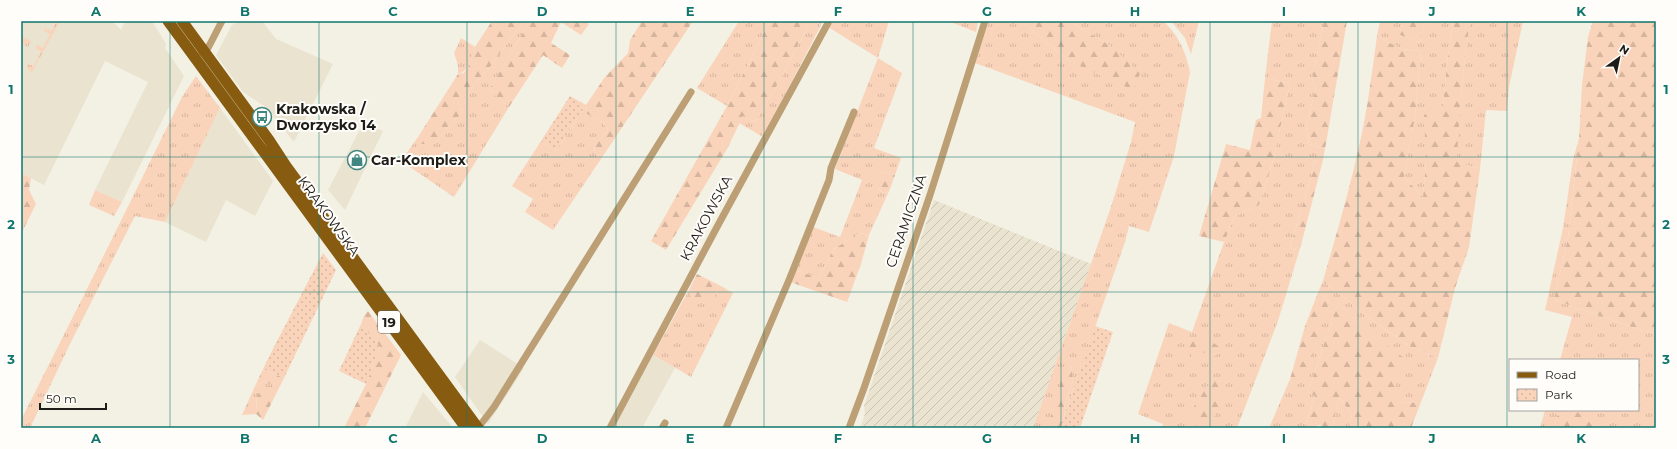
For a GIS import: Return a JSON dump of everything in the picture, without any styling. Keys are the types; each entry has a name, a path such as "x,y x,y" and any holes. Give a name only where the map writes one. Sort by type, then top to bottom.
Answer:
{"main road":[{"name":"KRAKOWSKA","path":"168,21 200,55 269,140 286,166 478,428"},
{"name":"KRAKOWSKA","path":"182,21 200,55 466,428"}],"street":[{"path":"200,55 208,48 222,21"},
{"name":"CERAMICZNA","path":"848,428 864,388 930,195 985,21"},
{"name":"KRAKOWSKA","path":"610,428 828,23"},
{"path":"478,428 494,407 691,92"},
{"path":"726,428 789,280 829,180 831,168 854,112"}],"shaded area":[{"path":"21,21 112,21 121,30 125,21 152,21 166,44 165,48 184,76 122,202 95,190 148,82 105,61 44,185 21,173"},
{"path":"240,21 245,23 248,21 262,21 276,39 333,64 294,142 266,107 243,92 216,55 232,25"},
{"path":"220,108 273,181 255,216 226,200 206,242 165,222"},
{"name":"Car-Komplex","path":"364,122 383,131 345,210 328,190"},
{"path":"934,200 1091,264 1033,428 860,428 865,414 864,406"},
{"path":"480,340 524,368 488,424 455,377"},
{"path":"653,355 675,368 642,428 614,428"},
{"path":"423,392 453,428 405,428"}],"green space":[{"path":"57,21 60,21 32,72 28,69 27,64 34,66 41,51 35,48 37,45 43,48 50,34 44,31 45,28 51,31"},
{"path":"492,21 526,21 517,30 487,71 472,87 459,116 445,130 435,144 418,144 418,137 458,74 464,73 468,67 475,47"},
{"path":"526,21 530,21 490,88 493,94 509,107 454,197 401,161 418,137 418,144 435,144 445,130 459,116 472,87 487,71 517,30"},
{"path":"530,21 586,21 589,24 581,35 561,22 551,43 570,55 562,68 543,55 509,107 493,94 490,88"},
{"path":"642,21 693,21 601,159 595,153 594,146 608,129 602,122 587,114 586,105 605,77 628,53 630,40"},
{"path":"739,21 770,21 727,106 697,88"},
{"path":"770,21 809,21 809,24 779,82 755,122 743,116 727,149 666,250 651,241 727,106"},
{"path":"809,21 822,21 763,137 739,123 743,116 755,122 779,82 809,24"},
{"path":"831,21 889,21 878,58 828,27"},
{"path":"948,21 978,21 976,32"},
{"path":"989,21 1021,21 1071,62 1111,46 1068,21 1163,21 1181,44 1190,72 1174,156 1149,232 1129,226 1125,242 1066,410 1064,407 1073,380 1071,365 1048,428 1033,428 1111,207 1131,142 1135,122 975,63"},
{"path":"1021,21 1068,21 1111,46 1140,73 1136,86 1131,89 1071,62"},
{"path":"1171,21 1199,21 1191,54 1185,38"},
{"path":"1272,21 1324,21 1312,79 1316,88 1306,126 1309,144 1325,149 1323,160 1313,162 1314,167 1290,247 1293,250 1301,245 1278,321 1237,428 1162,428 1163,424 1138,414 1169,323 1192,332 1224,242 1235,216 1259,205 1272,165 1290,83 1265,78"},
{"path":"1324,21 1347,21 1325,149 1309,144 1306,126 1316,88 1312,79"},
{"path":"1380,21 1402,21 1400,35 1420,42 1425,21 1453,21 1443,106 1426,160 1423,197 1404,177 1415,117 1421,51 1401,49 1377,36"},
{"path":"1402,21 1425,21 1420,42 1400,35"},
{"path":"1453,21 1470,21 1465,56 1457,162 1480,169 1469,247 1455,288 1438,358 1409,346 1369,318 1323,281 1347,195 1363,129 1377,36 1401,49 1421,51 1415,117 1404,177 1423,197 1426,160 1424,115 1443,106"},
{"path":"1470,21 1523,21 1509,87 1507,111 1486,110 1480,169 1456,162 1465,56"},
{"path":"1593,21 1656,21 1656,328 1649,333 1554,299 1568,238 1579,138 1582,85 1588,37"},
{"path":"21,36 31,41 28,47 21,43"},
{"path":"461,38 475,47 468,67 458,74 458,65 454,53"},
{"path":"878,58 902,73 874,148 901,158 895,175 884,172 878,174 878,188 884,194 890,189 869,235 859,233 834,249 819,278 795,270 813,227 840,237 862,180 835,169"},
{"path":"196,76 220,108 165,222 135,216 71,342 30,428 21,428 21,420 182,97"},
{"path":"1265,78 1290,83 1272,165 1259,205 1235,216 1224,242 1199,236 1226,144 1250,150 1256,120 1261,118"},
{"path":"570,96 586,105 556,151 541,141"},
{"path":"586,105 587,114 602,122 608,129 594,146 595,153 601,159 553,230 525,212 533,199 512,186 541,141 556,151"},
{"path":"1579,138 1568,238 1554,299 1649,333 1656,328 1656,428 1604,428 1592,424 1576,411 1639,411 1639,359 1560,359 1572,317 1545,310 1563,228 1573,160"},
{"path":"1323,160 1301,245 1293,250 1290,247 1314,167 1313,162"},
{"path":"884,172 895,175 890,189 884,194 878,188 878,174"},
{"path":"21,173 31,178 29,190 36,204 21,234"},
{"path":"95,190 122,202 114,216 89,205"},
{"path":"859,233 869,235 861,264 847,302 790,282 795,270 819,278 834,249"},
{"path":"323,253 336,270 284,378 263,369"},
{"path":"697,274 719,285 714,298 701,302 692,298 689,290"},
{"path":"1323,281 1369,318 1409,346 1438,358 1421,402 1403,403 1391,399 1362,326 1338,303 1308,392 1315,396 1304,428 1269,428 1290,379 1293,386 1329,302 1319,290"},
{"path":"719,285 733,293 691,377 653,355 689,290 692,298 714,298"},
{"path":"1319,290 1329,302 1311,359 1293,386 1290,379 1305,326"},
{"path":"1338,303 1362,326 1404,358 1391,398 1403,403 1421,402 1411,428 1348,428 1352,415 1339,397 1332,428 1326,428 1320,425 1311,428 1304,428 1315,396 1308,392"},
{"path":"368,311 401,355 365,428 344,428 366,384 380,347 361,324"},
{"path":"361,324 380,347 366,384 339,371"},
{"path":"1095,326 1113,332 1080,428 1060,428"},
{"path":"1204,337 1223,349 1215,356 1206,352 1197,355 1193,361 1188,343"},
{"path":"1071,364 1073,380 1064,407 1066,410 1060,428 1048,428 1063,373"},
{"path":"263,369 284,378 263,420 256,414 257,395 264,387 275,386 265,381 255,386"},
{"path":"1221,377 1226,385 1210,428 1195,428 1195,422 1188,416 1210,382"},
{"path":"265,381 276,386 257,395 256,414 242,415 255,386"},
{"path":"1339,397 1352,415 1348,428 1332,428"},
{"path":"1545,411 1564,411 1557,416 1554,428 1540,428"},
{"path":"1564,411 1576,411 1592,424 1604,428 1554,428 1557,416"}],"place":[{"name":"Krakowska / Dworzysko 14","path":"262,117"},
{"name":"Car-Komplex","path":"357,160"}]}
